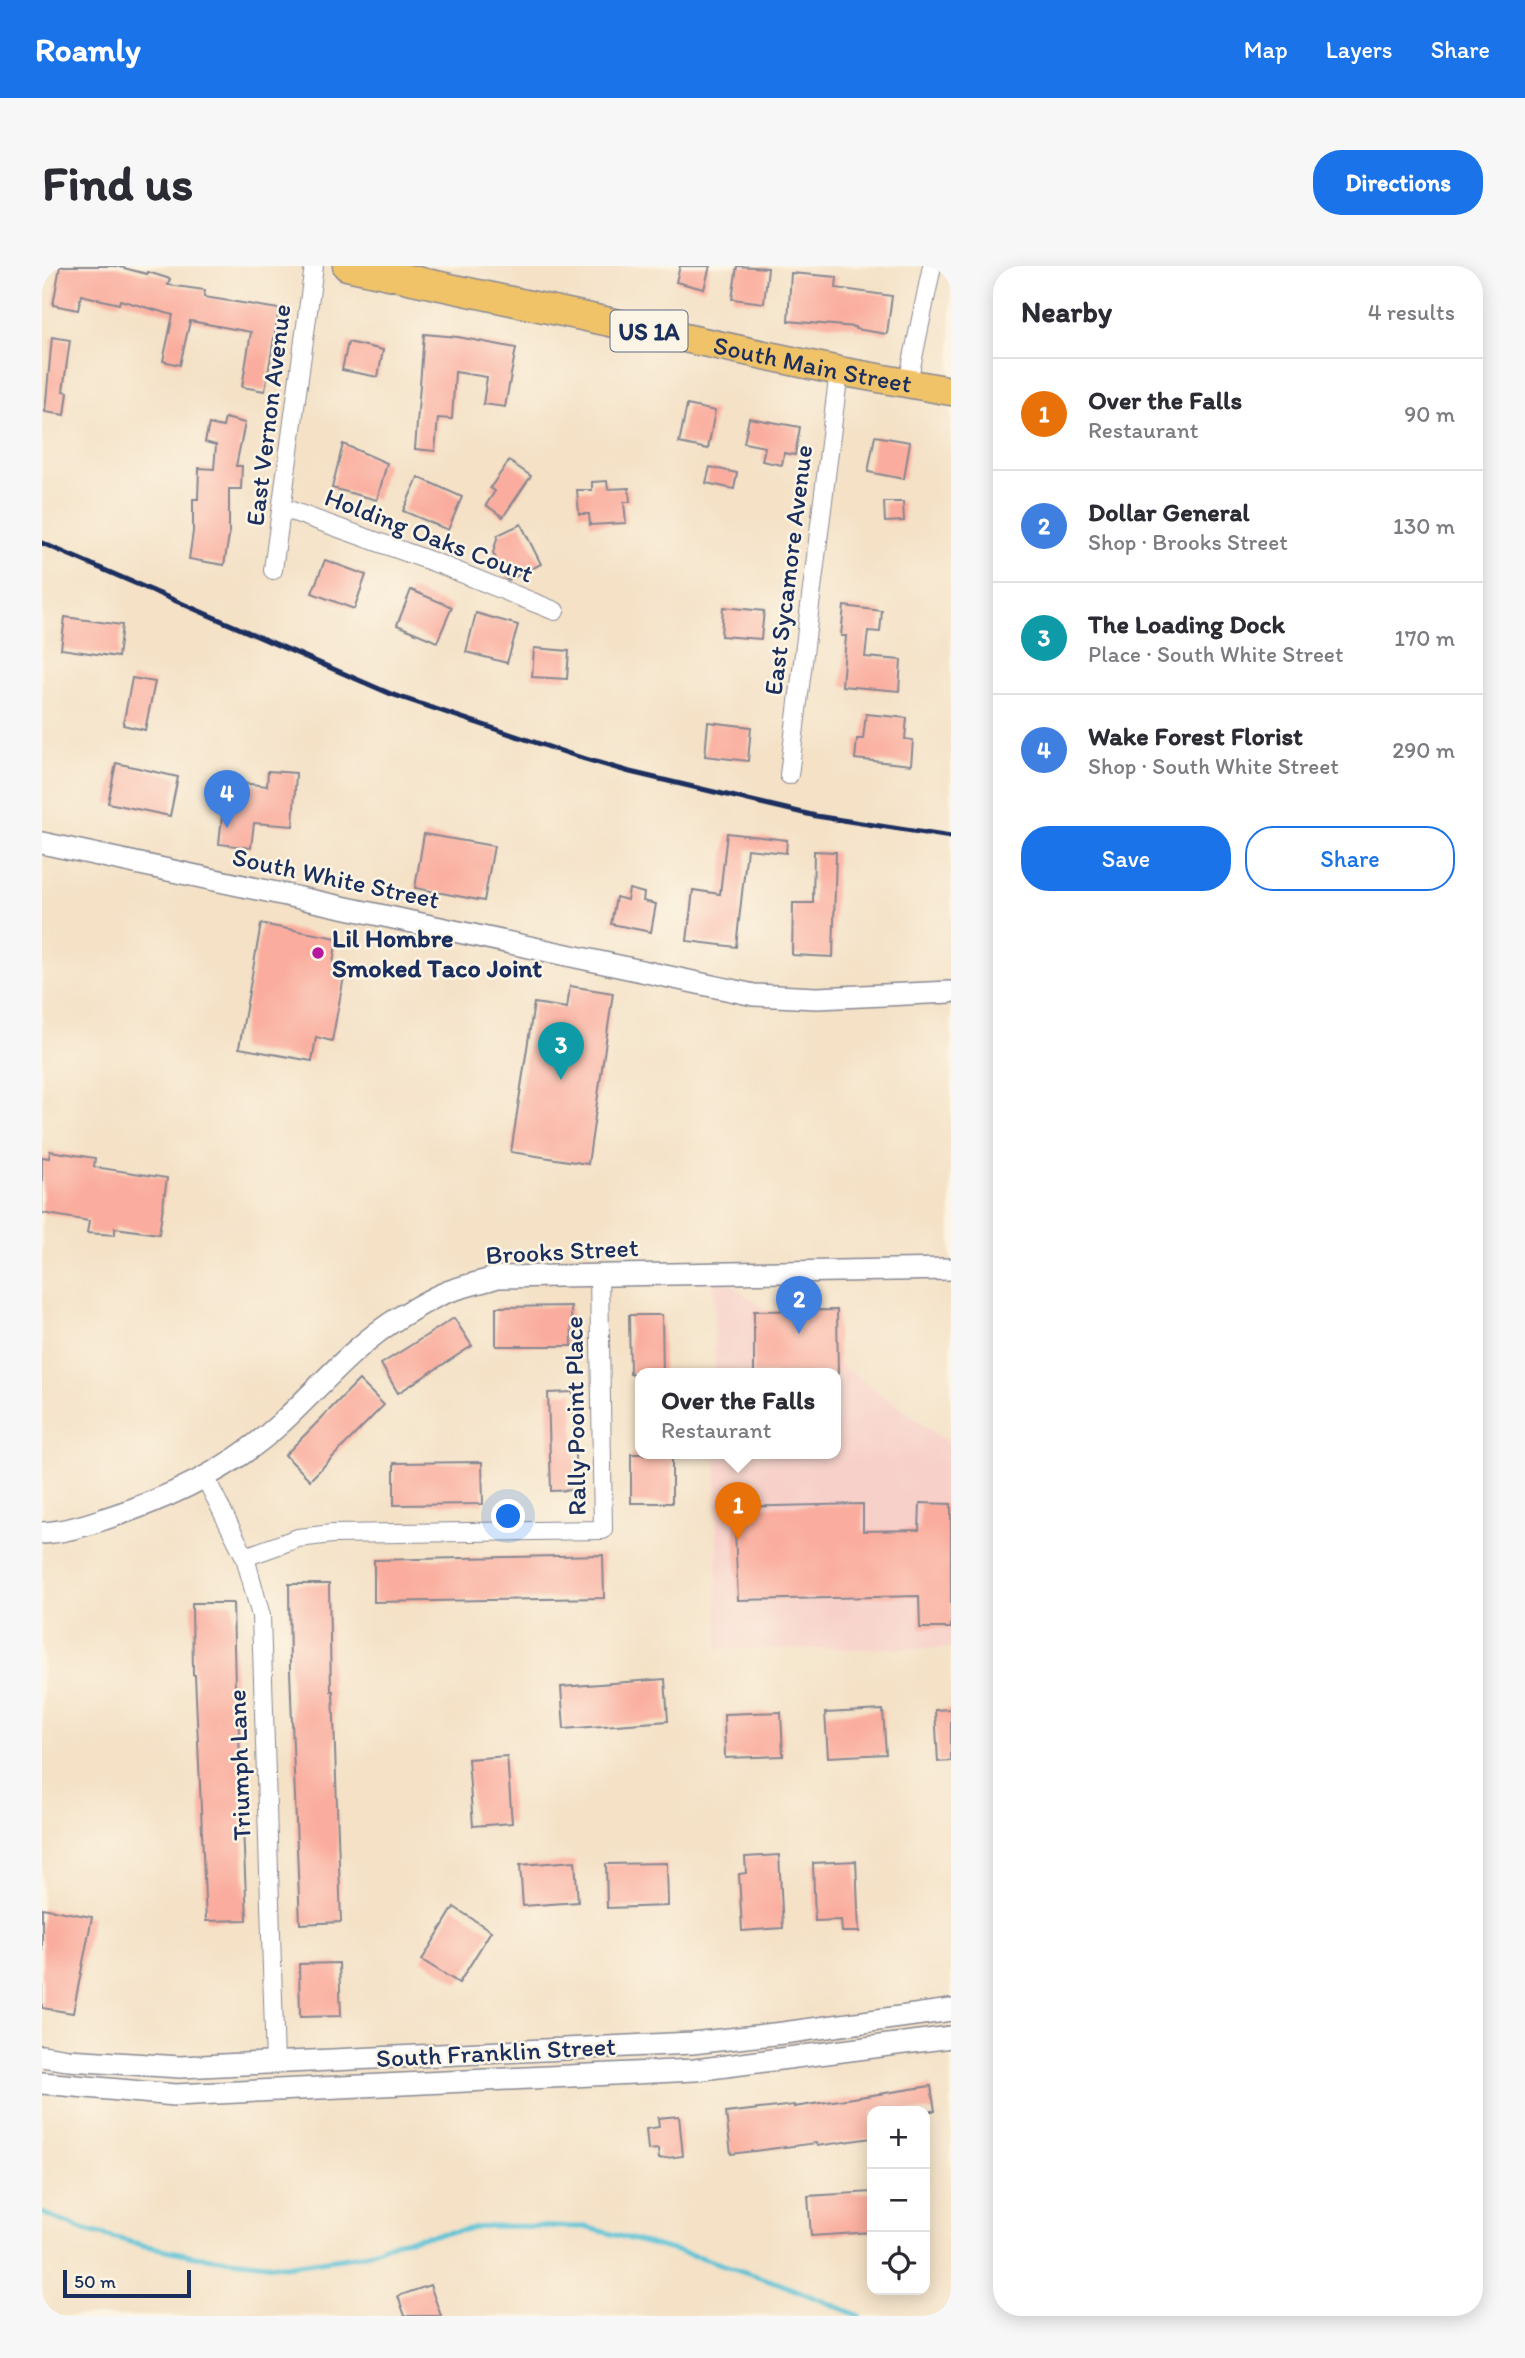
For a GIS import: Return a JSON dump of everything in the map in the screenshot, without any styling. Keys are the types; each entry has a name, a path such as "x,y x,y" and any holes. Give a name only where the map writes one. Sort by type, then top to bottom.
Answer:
{"main road":[{"name":"South Main Street","path":"347,266 839,371 951,391"}],"street":[{"name":"East Vernon Avenue","path":"273,570 314,266"},
{"path":"908,382 932,266"},
{"name":"East Sycamore Avenue","path":"789,775 839,371"},
{"name":"Holding Oaks Court","path":"283,508 439,564 555,611"},
{"name":"South White Street","path":"42,843 754,995 817,998 951,992"},
{"name":"Brooks Street","path":"42,1533 69,1530 124,1513 161,1499 205,1477 278,1425 354,1351 398,1318 447,1292 498,1277 951,1269"},
{"name":"Rally Pooint Place","path":"245,1557 298,1538 332,1534 603,1530 599,1275"},
{"name":"Triumph Lane","path":"205,1477 245,1557 261,1616 275,2063"},
{"name":"South Franklin Street","path":"42,2056 180,2067 699,2042 951,2010"},
{"name":"South Franklin Street","path":"42,2083 175,2095 667,2072 763,2063 951,2037"}],"shaded area":[{"path":"714,1272 951,1445 951,1648 718,1649 716,1459 841,1459 841,1368 715,1368"}],"building":[{"path":"60,266 116,266 147,274 148,272 170,279 168,285 205,290 204,297 279,309 265,391 242,387 251,332 190,321 180,365 163,361 173,315 120,300 119,304 81,295 78,310 53,305"},
{"path":"680,266 710,266 704,289 676,282"},
{"path":"737,266 768,268 764,303 732,299"},
{"path":"791,273 837,277 836,288 892,296 887,334 855,327 788,321"},
{"path":"424,334 458,337 516,348 505,407 483,404 487,377 455,372 452,419 438,418 435,451 415,449"},
{"path":"52,337 70,340 63,391 68,392 65,415 45,412"},
{"path":"348,342 383,350 378,377 342,370"},
{"path":"687,405 715,411 708,449 679,443"},
{"path":"225,418 245,423 236,466 242,466 241,489 229,489 229,536 224,565 189,559 193,532 193,499 198,499 199,468 214,469 216,445 205,442 209,424 223,427"},
{"path":"749,418 800,427 795,455 784,453 782,465 762,461 765,447 744,443"},
{"path":"875,436 910,442 904,479 868,472"},
{"path":"343,444 387,463 377,500 332,488"},
{"path":"509,461 531,476 503,517 486,505 495,491 490,488"},
{"path":"710,467 737,473 734,489 706,483"},
{"path":"418,477 462,497 448,530 403,511"},
{"path":"607,481 608,489 629,488 630,502 624,502 626,523 590,525 589,514 579,514 577,490 592,490 592,482"},
{"path":"884,502 903,502 904,521 885,522"},
{"path":"521,524 541,564 509,580 493,553 498,535"},
{"path":"325,560 366,575 354,609 312,593"},
{"path":"411,590 452,607 437,642 397,625"},
{"path":"844,606 882,611 880,632 868,631 865,657 901,660 899,691 842,686 846,636 841,636"},
{"path":"723,607 764,611 761,639 721,636"},
{"path":"476,613 518,625 507,663 466,652"},
{"path":"65,617 122,625 118,657 61,649"},
{"path":"534,648 569,651 567,679 532,677"},
{"path":"132,678 155,682 145,730 123,725"},
{"path":"866,714 907,718 905,739 913,740 911,765 855,759 857,739 863,739"},
{"path":"708,722 751,727 748,761 705,756"},
{"path":"116,763 178,777 170,816 108,803"},
{"path":"268,771 296,773 293,826 254,823 251,848 219,844 226,781 267,786"},
{"path":"727,833 787,840 786,853 747,849 736,947 687,941 693,890 720,894"},
{"path":"424,834 494,846 484,901 415,888"},
{"path":"814,851 836,852 833,957 792,955 793,903 813,903"},
{"path":"629,889 644,893 643,901 656,904 651,932 611,924 616,897 627,900"},
{"path":"261,924 337,938 333,964 346,966 332,1041 316,1037 312,1061 239,1048"},
{"path":"570,986 613,993 588,1164 511,1152 534,1003 567,1008"},
{"path":"50,1151 95,1158 94,1167 167,1178 159,1234 115,1228 115,1235 87,1233 89,1221 42,1213 42,1157 49,1158"},
{"path":"571,1306 572,1346 496,1346 496,1307"},
{"path":"837,1310 838,1368 754,1368 754,1311"},
{"path":"629,1315 662,1315 663,1368 635,1368 635,1374 630,1374"},
{"path":"454,1318 472,1346 398,1393 381,1364"},
{"path":"359,1380 384,1405 310,1480 285,1455"},
{"path":"573,1392 576,1490 551,1491 548,1393"},
{"path":"631,1454 635,1454 635,1459 672,1459 672,1503 631,1503"},
{"path":"482,1462 483,1504 394,1505 394,1463"},
{"path":"920,1503 951,1504 951,1628 920,1628 919,1596 738,1600 734,1507 863,1504 863,1531 919,1530"},
{"path":"603,1555 604,1598 374,1602 374,1560"},
{"path":"289,1584 329,1584 341,1922 300,1924"},
{"path":"192,1603 233,1603 247,1920 206,1921 193,1675"},
{"path":"665,1679 668,1721 564,1729 561,1687"},
{"path":"951,1709 951,1761 938,1762 935,1710"},
{"path":"883,1710 886,1754 828,1757 825,1713"},
{"path":"781,1712 783,1756 725,1758 724,1714"},
{"path":"507,1756 512,1823 473,1826 468,1759"},
{"path":"779,1855 783,1928 742,1931 739,1874 746,1873 745,1857"},
{"path":"575,1861 578,1902 523,1906 520,1865"},
{"path":"856,1861 859,1932 842,1932 841,1920 815,1921 813,1863"},
{"path":"667,1863 668,1906 607,1908 606,1864"},
{"path":"454,1907 491,1931 459,1983 422,1960"},
{"path":"42,1908 92,1917 73,2013 42,2008"},
{"path":"339,1963 341,2016 300,2017 299,1964"},
{"path":"931,2086 935,2111 930,2111 930,2106 867,2106 867,2139 731,2154 726,2113 794,2107"},
{"path":"679,2116 683,2156 659,2159 658,2149 648,2150 646,2129 659,2127 658,2118"},
{"path":"867,2192 867,2232 811,2236 808,2196"},
{"path":"430,2285 441,2316 405,2316 398,2296"}],"waterway":[{"path":"42,2213 82,2229 142,2245 195,2256 285,2266 362,2255 397,2241 488,2226 585,2227 703,2258 778,2283 860,2316"}],"railway":[{"path":"42,543 391,694 582,758 816,816 951,837"}],"place":[{"name":"Wake Forest Florist","path":"227,828"},
{"name":"Lil Hombre Smoked Taco Joint","path":"318,953"},
{"name":"The Loading Dock","path":"561,1080"},
{"name":"Dollar General","path":"799,1334"},
{"name":"Over the Falls","path":"738,1540"}]}
